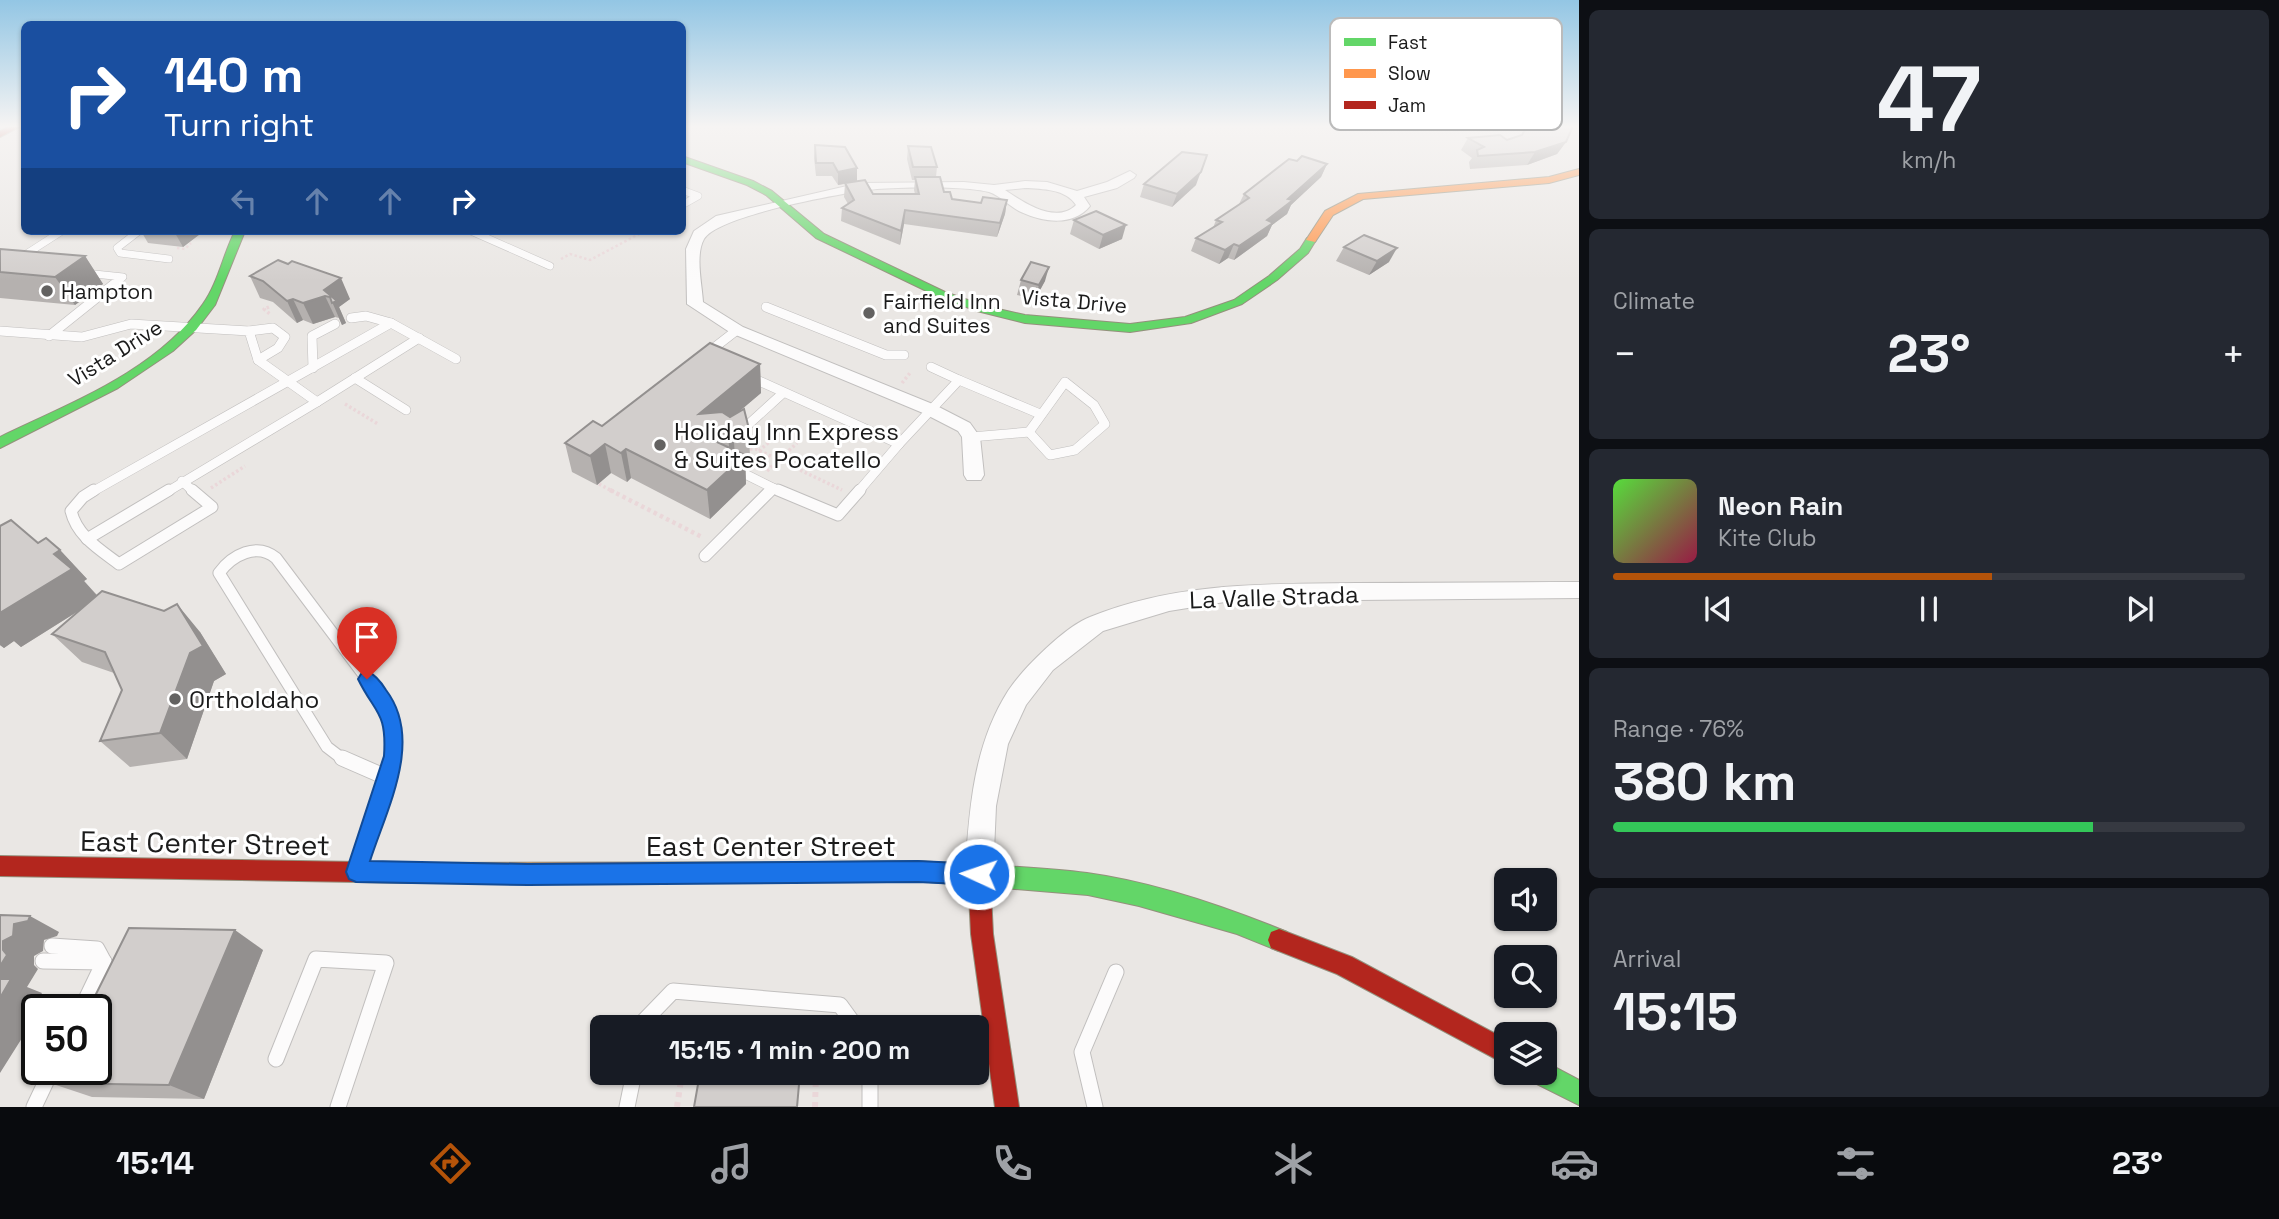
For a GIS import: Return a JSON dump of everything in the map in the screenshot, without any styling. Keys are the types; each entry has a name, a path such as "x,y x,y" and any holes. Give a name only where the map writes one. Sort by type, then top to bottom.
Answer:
{"main road":[{"name":"Vista Drive","path":"732,178 750,183 783,204 811,228 833,242 941,294 982,309 1025,319 1130,328 1187,320 1238,302 1273,278 1304,251 1329,213 1361,196 1558,178"},
{"name":"Vista Drive","path":"0,443 121,379 164,351 193,326 216,293 238,235"},
{"name":"East Center Street","path":"0,866 528,874 918,871 1088,884 1139,895 1237,923 1345,965 1494,1046"},
{"path":"979,874 982,934 1007,1107"},
{"path":"1557,1081 1579,1093"}],"street":[{"path":"994,190 1003,187 1048,186 1076,195 1112,185 1125,178"},
{"path":"974,475 971,437 964,427 929,409 737,330 703,312 695,304 693,249 699,234 721,219 851,189 880,185 964,186 994,190 1025,209 1065,217 1076,213 1083,206 1076,195"},
{"name":"La Valle Strada","path":"979,874 983,806 995,744 1017,698 1045,663 1095,624 1169,602 1231,593 1579,590"}],"lane":[{"path":"686,192 698,196 686,203"},
{"path":"22,267 9,265 56,235"},
{"path":"134,235 117,248 120,253 169,259"},
{"path":"481,235 553,264"},
{"path":"49,336 123,277 73,272"},
{"path":"766,307 887,355 904,355"},
{"path":"351,318 366,316 391,323 456,359"},
{"path":"182,481 212,507 119,564 87,539 72,520 71,511 83,497 391,323"},
{"path":"0,331 82,337 131,324 249,331 273,328 285,337 284,343 277,349 258,360"},
{"path":"313,368 312,336 335,324"},
{"path":"715,360 702,357 737,330"},
{"path":"249,331 258,360 317,401"},
{"path":"87,539 419,338"},
{"path":"931,367 1040,414"},
{"path":"738,371 899,444"},
{"path":"355,378 406,410"},
{"path":"736,464 745,474 773,488 838,515 929,409 959,380"},
{"path":"1065,382 1093,405 1102,415 1105,424 1075,450 1050,455 1029,432 1065,382"},
{"path":"732,444 783,393"},
{"path":"971,437 1029,432"},
{"path":"705,556 773,488"},
{"path":"356,872 388,778 395,737 391,717 382,699 276,558 268,551 260,549 248,551 224,565 219,573 226,586 327,747 346,761 388,778"},
{"path":"52,946 97,949 104,962"},
{"path":"276,1059 316,959 386,963 338,1107"},
{"path":"43,961 104,962"},
{"path":"89,994 104,962"},
{"path":"1095,1107 1082,1052 1116,972"},
{"path":"650,1015 673,991 841,1005 848,1015"},
{"path":"34,1107 44,1085"},
{"path":"627,1107 632,1085"},
{"path":"870,1085 870,1107"}],"path":[{"path":"553,264 570,254 590,260 634,235"},
{"path":"335,410 346,403 378,424"},
{"path":"759,451 778,433"},
{"path":"777,461 797,443"},
{"path":"732,444 759,451 843,490"},
{"path":"227,479 254,460"},
{"path":"600,484 701,539 710,530"},
{"path":"677,1107 680,1085"},
{"path":"815,1107 816,1085"}],"building":[{"path":"915,178 940,178 944,192 950,192 952,199 981,203 983,197 1007,200 1000,223 905,210 901,231 842,208 854,200 845,183 865,180 873,194 919,194"},
{"path":"1152,178 1195,178 1177,194 1144,184"},
{"path":"1265,178 1312,178 1288,199 1293,200 1267,220 1273,223 1239,246 1234,244 1225,250 1196,238 1222,222 1216,220 1249,198 1244,194"},
{"path":"1096,211 1126,225 1103,235 1074,220"},
{"path":"1364,235 1397,248 1377,261 1344,247"},
{"path":"0,249 85,256 55,277 0,272"},
{"path":"278,260 288,264 292,261 341,278 324,290 337,301 332,303 330,297 325,296 303,303 293,299 287,301 263,281 250,276"},
{"path":"1031,262 1049,267 1039,285 1021,280"},
{"path":"710,343 760,364 699,414 722,412 730,417 744,409 749,429 733,428 728,432 702,435 745,455 707,490 626,449 621,453 605,444 590,456 565,443 593,421 602,426"},
{"path":"11,520 38,543 46,538 60,550 54,554 72,569 0,613 0,526"},
{"path":"102,591 164,611 177,604 203,646 190,653 160,733 100,741 122,690 105,652 52,634"},
{"path":"0,915 30,916 28,921 14,924 13,936 3,941 3,950 7,955 0,966"},
{"path":"129,928 235,930 169,1085 112,1084 112,994 96,994"},
{"path":"0,979 11,979 0,998"},
{"path":"698,1085 799,1085 797,1107 694,1107"}],"traffic: fast":[{"path":"735,178 769,193 820,236 941,294 981,309 1025,319 1130,328 1187,320 1238,302 1273,278 1304,251 1311,240"},
{"path":"0,443 114,385 169,348 209,305 238,235"},
{"path":"815,872 917,871 1088,884 1139,895 1237,923 1279,940"},
{"path":"1557,1081 1579,1093"}],"traffic: slow":[{"path":"1311,240 1329,213 1361,196 1558,178"},
{"path":"417,873 815,872"}],"traffic: jam":[{"path":"0,866 417,873"},
{"path":"979,874 982,934 1007,1107"},
{"path":"1279,940 1344,965 1494,1046"}],"place":[{"name":"Hampton","path":"47,291"},
{"name":"Fairfield Inn and Suites","path":"869,313"},
{"name":"Holiday Inn Express & Suites Pocatello","path":"660,445"},
{"name":"OrthoIdaho","path":"175,699"}],"route":[{"path":"367,679 391,717 395,737 394,756 356,872 528,874 918,871 979,874"}]}
